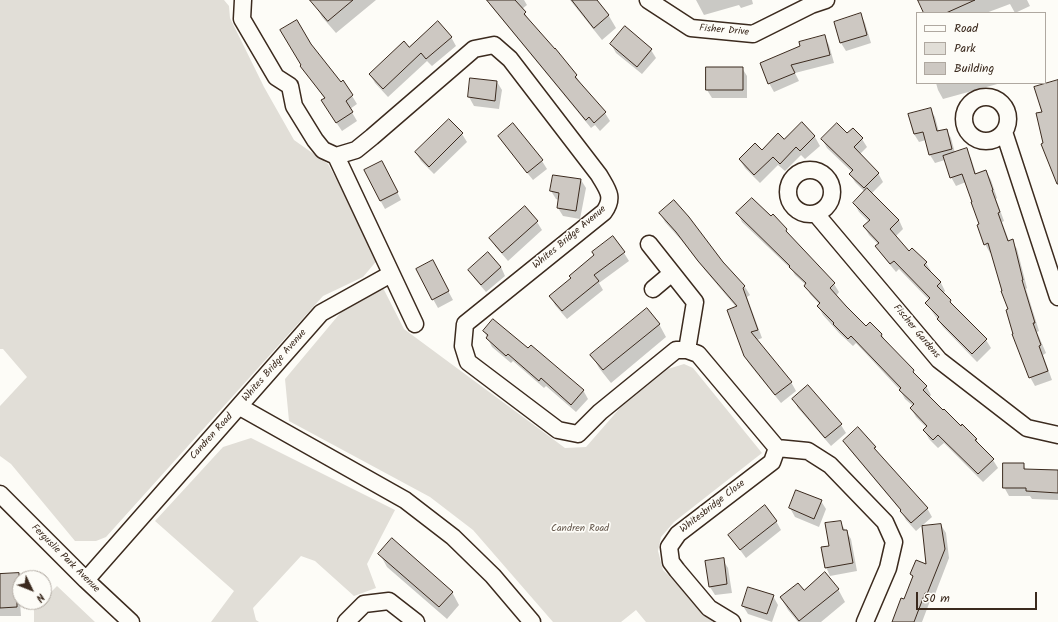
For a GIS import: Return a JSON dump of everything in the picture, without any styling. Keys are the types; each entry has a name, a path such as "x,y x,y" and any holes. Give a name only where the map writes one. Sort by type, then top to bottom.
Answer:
{"street":[{"path":"243,0 242,19 276,77 290,86 294,106 315,140 323,150 336,156 415,324"},
{"name":"Fisher Drive","path":"648,0 691,28 753,34 811,5 826,0"},
{"name":"Whites Bridge Avenue","path":"336,156 356,150 474,49 494,45 510,59 599,174 609,194 609,205 604,212 465,324 463,346 468,362 558,430 578,434 600,412 676,350 687,350"},
{"path":"1004,132 1058,298"},
{"name":"Fischer Gardens","path":"816,214 939,360 1027,428 1058,435"},
{"path":"649,244 695,302 687,350 698,354 777,448 808,451 830,465 885,522 894,542 888,568 865,622"},
{"path":"653,289 672,273"},
{"name":"Whites Bridge Avenue","path":"240,407 321,313 391,274"},
{"name":"Candren Road","path":"86,580 202,447 240,407 405,500 453,537 493,576 532,622"},
{"name":"Whitesbridge Close","path":"732,622 709,608 681,575 671,562 670,547 678,534 772,462 777,448"},
{"name":"Ferguslie Park Avenue","path":"0,494 86,580 131,622"},
{"path":"346,622 364,604 389,600 416,622"}],"green space":[{"path":"0,0 224,0 229,6 230,18 264,87 294,140 328,164 379,258 363,277 323,296 106,537 96,541 75,541 11,464 0,456 0,406 27,377 3,349 0,349"},
{"name":"Candren Road","path":"382,286 404,329 565,448 586,447 620,408 668,369 684,364 693,368 762,453 674,522 661,537 658,551 663,570 717,622 646,622 636,610 621,622 553,622 473,530 430,497 289,421 285,379 342,311"},
{"path":"251,438 395,510 367,564 376,588 354,596 315,561 301,556 253,608 256,620 259,622 211,622 234,591 155,521 223,447"},
{"path":"57,586 95,622 34,622 34,610 52,610 52,591"}],"building":[{"path":"310,0 353,0 328,21"},
{"path":"487,0 515,0 526,12 524,14 577,75 575,77 606,112 594,123 589,117 586,120"},
{"path":"572,0 597,0 609,15 594,28"},
{"path":"918,0 975,0 948,12 924,12"},
{"path":"861,13 867,35 840,43 834,22"},
{"path":"297,20 311,44 341,82 343,80 353,95 346,101 353,112 336,123 321,100 325,98 300,66 301,65 280,30"},
{"path":"438,21 452,37 426,59 421,53 383,89 369,74 404,41 409,47"},
{"path":"625,26 652,49 637,67 610,44"},
{"path":"825,35 830,55 791,65 795,73 768,84 760,63 800,46 799,42"},
{"path":"706,67 743,67 743,90 706,90"},
{"path":"470,78 497,81 495,101 468,97"},
{"path":"1058,80 1058,184 1041,144 1043,143 1036,113 1042,112 1034,87"},
{"path":"931,108 937,131 947,129 952,149 929,155 923,132 914,134 908,114"},
{"path":"449,119 463,133 429,167 415,152"},
{"path":"802,122 815,136 800,151 796,147 780,164 773,157 754,175 739,159 755,143 762,150 778,133 784,139"},
{"path":"513,123 543,160 527,173 498,136"},
{"path":"837,123 847,133 853,128 863,138 854,147 879,173 864,188 849,174 853,170 821,139"},
{"path":"967,148 975,174 986,170 1000,212 998,213 1008,241 1013,239 1022,280 1035,323 1033,323 1041,345 1039,346 1048,371 1029,378 1012,334 1006,310 1008,309 1001,291 988,243 984,245 977,225 979,224 962,174 950,178 943,156"},
{"path":"382,161 398,192 380,201 364,170"},
{"path":"553,175 581,179 576,211 557,208 559,193 550,191"},
{"path":"867,188 899,220 890,229 909,251 912,248 927,262 924,265 941,282 937,286 951,300 950,302 987,339 972,354 937,319 939,317 925,303 930,298 894,261 890,264 875,246 879,243 863,226 870,220 853,203"},
{"path":"752,198 771,216 773,214 787,229 786,231 835,283 830,288 846,306 866,326 870,322 882,334 881,336 914,370 913,372 927,386 923,390 961,426 962,424 977,439 975,440 994,459 978,474 938,435 933,440 923,430 927,426 910,408 914,404 899,390 901,388 851,336 848,339 833,324 834,323 817,306 820,303 804,286 806,283 736,213"},
{"path":"674,200 689,217 723,262 745,286 743,288 758,330 751,332 792,382 775,395 744,356 727,310 737,306 659,213"},
{"path":"525,206 538,221 502,253 489,238"},
{"path":"613,236 625,252 594,275 599,281 562,311 549,296 571,278 569,276 594,255 592,252"},
{"path":"488,252 501,267 481,285 468,270"},
{"path":"433,260 449,291 432,300 416,269"},
{"path":"647,308 660,324 603,370 590,355"},
{"path":"493,319 528,348 531,345 584,390 571,405 541,378 539,381 508,354 506,356 486,338 488,335 483,331"},
{"path":"808,385 842,424 825,438 792,399"},
{"path":"858,427 876,447 874,448 928,508 911,523 843,441"},
{"path":"1003,463 1024,463 1024,469 1058,470 1058,493 1026,491 1026,488 1003,488"},
{"path":"796,490 822,500 814,519 789,508"},
{"path":"765,505 777,521 740,550 728,535"},
{"path":"841,521 843,530 847,530 853,563 825,568 821,547 829,546 825,523"},
{"path":"941,524 945,549 927,594 925,593 914,622 892,622 901,598 904,599 913,576 910,574 916,560 926,564 922,526"},
{"path":"392,538 453,592 439,607 378,554"},
{"path":"724,558 727,584 709,587 705,561"},
{"path":"825,572 839,589 799,621 780,597 798,583 804,590"},
{"path":"12,573 12,607 0,608 0,574"},
{"path":"748,587 774,595 767,614 742,606"}]}
